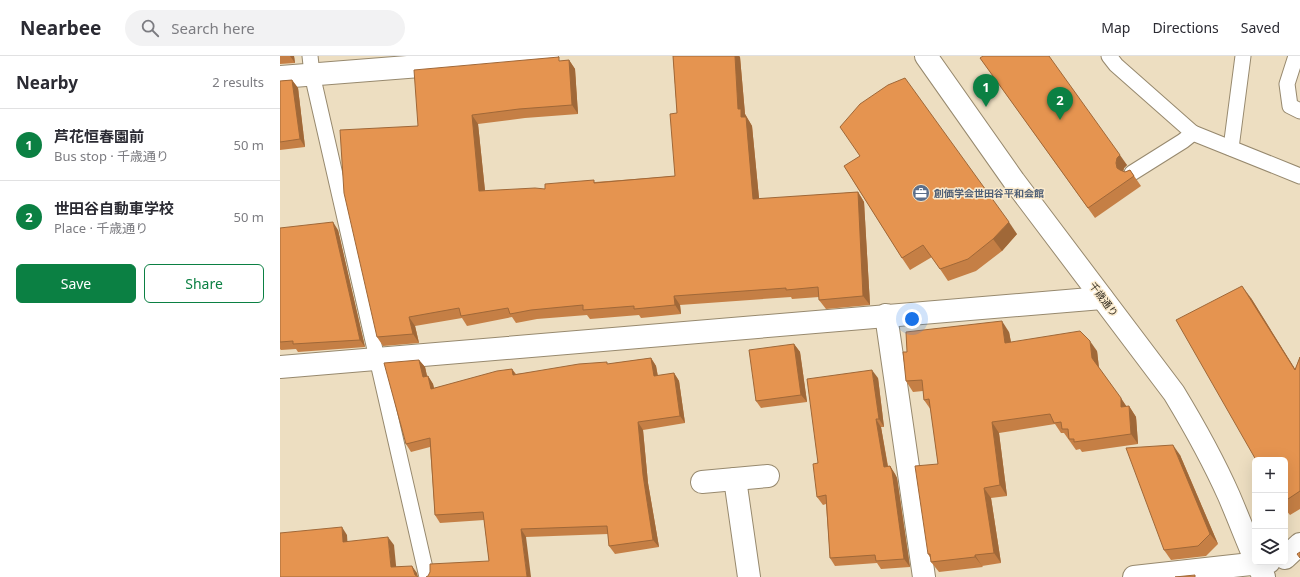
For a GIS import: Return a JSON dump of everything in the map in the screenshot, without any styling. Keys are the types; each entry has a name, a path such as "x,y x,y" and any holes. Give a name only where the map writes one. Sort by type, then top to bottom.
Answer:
{"street":[{"path":"280,77 311,65 547,56"},
{"name":"千歳通り","path":"926,56 1014,180 1174,393 1192,423 1229,496 1252,547"},
{"path":"280,367 1102,298"},
{"path":"886,315 924,577"},
{"path":"702,482 768,476"},
{"path":"735,479 749,577"},
{"path":"1288,555 1300,544"},
{"path":"1134,577 1260,565"}],"lane":[{"path":"1109,56 1116,65 1193,133 1300,176"},
{"path":"1231,148 1243,56"},
{"path":"1291,58 1287,84 1290,106 1300,111"},
{"path":"311,65 427,577"},
{"path":"1132,173 1183,141 1193,133"}],"building":[{"path":"673,56 735,56 738,109 741,109 741,117 746,117 753,199 858,192 863,296 819,300 818,287 674,296 675,305 634,309 634,306 583,310 583,305 531,310 510,314 508,308 461,316 459,308 409,317 413,334 377,337 344,193 340,130 418,126 414,70 559,57 559,61 569,60 572,105 519,109 472,115 479,191 535,188 545,189 545,184 594,180 594,183 675,176 670,114 677,113"},
{"path":"983,56 1049,56 1120,155 1117,158 1117,168 1125,172 1130,170 1134,176 1088,208 980,58"},
{"name":"創価学会世田谷平和会館","path":"905,78 1009,222 993,239 968,259 940,269 923,245 902,258 844,166 860,156 840,127 860,104 888,85"},
{"path":"292,80 300,139 280,142 280,81"},
{"path":"333,222 360,340 293,344 293,341 280,342 280,228"},
{"path":"1242,286 1295,370 1300,357 1300,491 1288,499 1288,457 1254,457 1176,320"},
{"path":"1002,321 1005,343 1080,331 1090,341 1092,358 1121,398 1121,407 1129,406 1131,434 1074,442 1074,439 1069,439 1068,429 1062,429 1061,422 1054,423 1050,414 992,422 1000,485 984,488 994,553 975,555 975,557 931,562 930,554 928,554 915,466 938,464 929,399 924,400 922,380 906,381 903,352 907,352 906,332"},
{"path":"794,344 801,395 756,401 749,350"},
{"path":"651,358 654,376 674,373 680,416 638,422 643,475 653,540 609,546 607,526 521,529 527,577 426,577 430,572 430,564 489,561 483,512 435,515 430,438 406,444 384,363 419,360 423,377 428,376 431,389 497,371 512,369 513,375 579,364 607,362 607,364"},
{"path":"872,370 879,419 876,419 884,467 890,466 892,471 904,559 876,561 875,555 830,558 826,495 817,497 813,464 818,463 807,379"},
{"path":"1173,445 1210,534 1198,546 1164,550 1126,448"},
{"path":"342,527 343,542 388,537 391,567 412,566 415,575 418,577 280,577 280,533"},
{"path":"1195,575 1195,577 1175,577"}],"place":[{"name":"芦花恒春園前","path":"986,107"},
{"name":"世田谷自動車学校","path":"1060,120"},
{"name":"創価学会世田谷平和会館","path":"921,193"}]}
